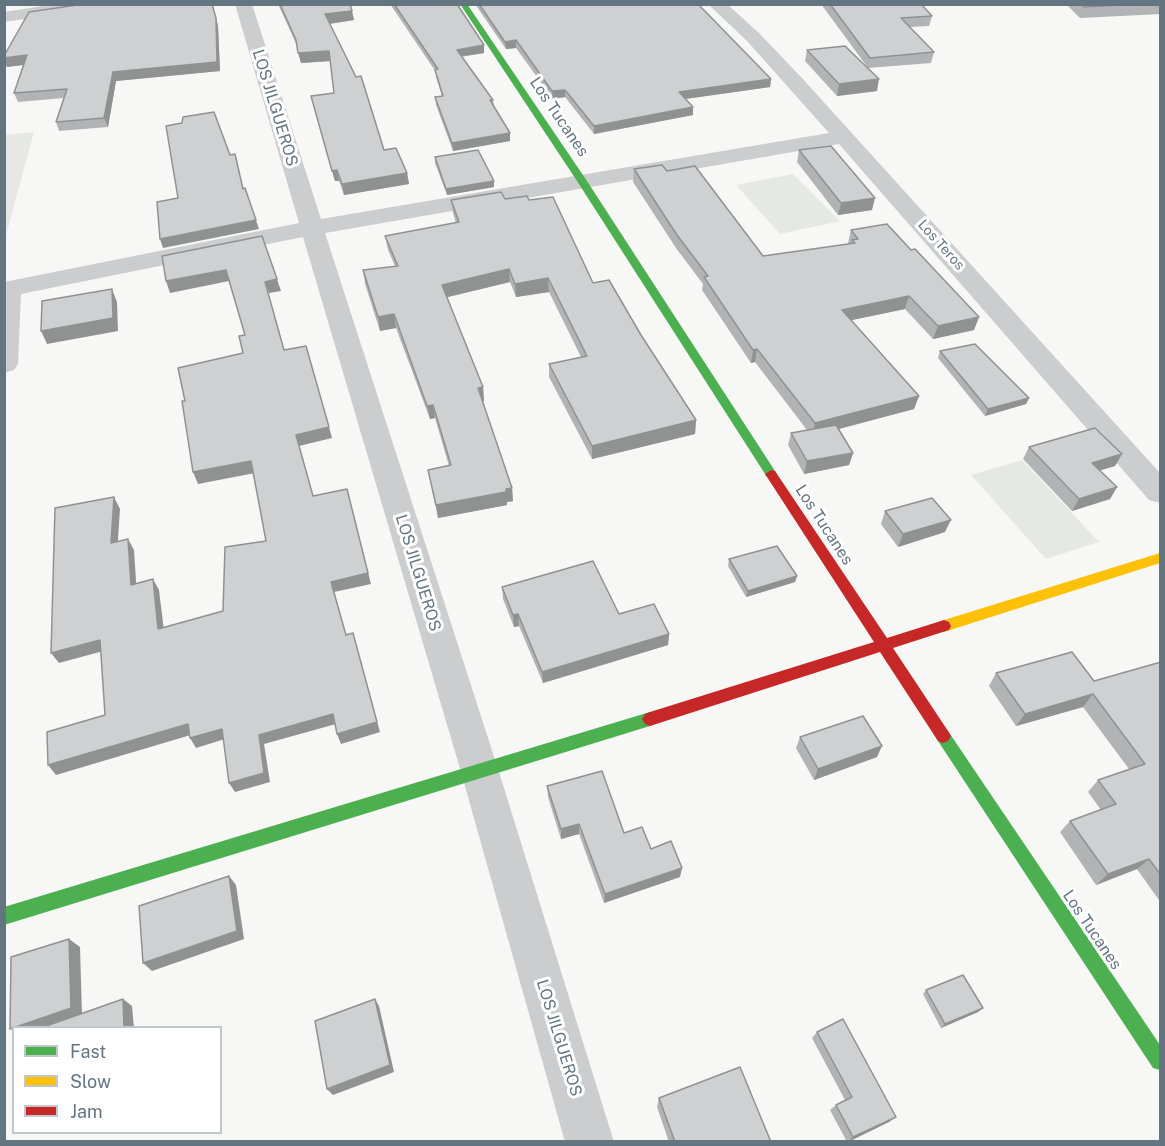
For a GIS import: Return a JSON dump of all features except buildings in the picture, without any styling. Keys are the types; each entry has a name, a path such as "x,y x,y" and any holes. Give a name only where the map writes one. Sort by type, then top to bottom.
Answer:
{"street":[{"path":"4,17 96,4"},
{"name":"LOS JILGUEROS","path":"243,4 480,772 590,1142"},
{"name":"Los Tucanes","path":"464,4 582,181 882,645 1161,1061"},
{"name":"Los Teros","path":"716,4 753,37 845,137 1161,492"},
{"path":"4,364 7,290 311,228 845,137"},
{"path":"4,916 480,772 1161,558"}],"shaded area":[{"path":"34,132 5,239 5,135"},
{"path":"793,174 840,221 780,234 736,185"},
{"path":"1022,460 1099,542 1046,559 971,475"}],"traffic: fast":[{"path":"463,4 582,181 771,474"},
{"path":"4,916 650,719"},
{"path":"943,736 1160,1061"}],"traffic: slow":[{"path":"944,626 1160,558"}],"traffic: jam":[{"path":"771,474 943,736"},
{"path":"650,719 944,626"}]}
